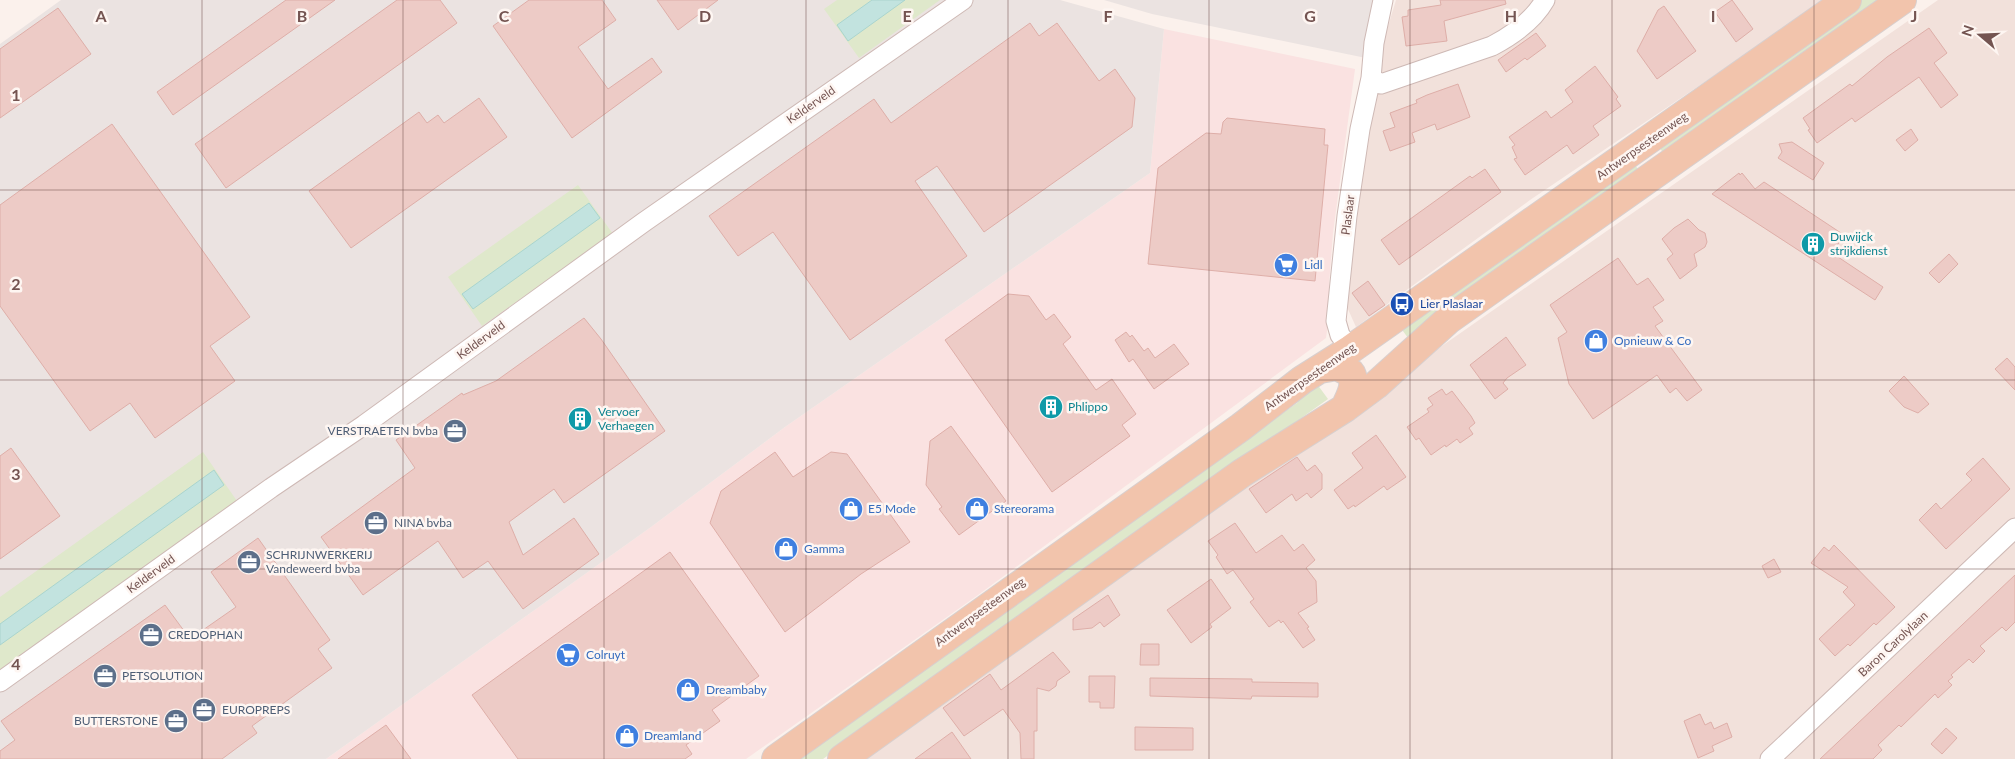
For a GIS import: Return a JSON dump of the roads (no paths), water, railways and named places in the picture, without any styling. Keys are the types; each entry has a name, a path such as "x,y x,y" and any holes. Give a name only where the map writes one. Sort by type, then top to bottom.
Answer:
{"main road":[{"name":"Antwerpsesteenweg","path":"776,759 1320,369 1632,153 1847,0"},
{"path":"842,759 1242,473 1345,408 1376,385 1448,320 1902,0"},
{"path":"1632,153 1645,155 1652,165 1647,181"},
{"path":"1320,369 1337,366 1351,373 1354,387 1345,408"}],"street":[{"name":"Kelderveld","path":"0,682 271,488 364,425 644,222 963,0"},
{"name":"Plaslaar","path":"1351,349 1340,334 1336,322 1348,206 1360,129 1371,78 1374,42 1383,0"},
{"path":"1371,78 1381,84 1492,46 1505,40 1526,24 1545,0"},
{"name":"Baron Carolylaan","path":"1770,759 2015,528"}],"water":[{"path":"872,0 905,0 848,41 837,25"},
{"path":"589,203 600,218 473,309 462,294"},
{"path":"214,470 224,485 0,645 0,624"}],"place":[{"name":"Duwijck strijkdienst","path":"1813,244"},
{"name":"Lidl","path":"1286,265"},
{"name":"Lier Plaslaar","path":"1402,304"},
{"name":"Opnieuw & Co","path":"1596,341"},
{"name":"Phlippo","path":"1051,407"},
{"name":"Vervoer Verhaegen","path":"580,419"},
{"name":"VERSTRAETEN bvba","path":"455,431"},
{"name":"E5 Mode","path":"851,509"},
{"name":"Stereorama","path":"977,509"},
{"name":"NINA bvba","path":"376,523"},
{"name":"Gamma","path":"786,549"},
{"name":"SCHRIJNWERKERIJ Vandeweerd bvba","path":"249,562"},
{"name":"CREDOPHAN","path":"151,635"},
{"name":"Colruyt","path":"568,655"},
{"name":"PETSOLUTION","path":"105,676"},
{"name":"Dreambaby","path":"688,690"},
{"name":"EUROPREPS","path":"204,710"},
{"name":"BUTTERSTONE","path":"176,721"},
{"name":"Dreamland","path":"627,736"}]}
